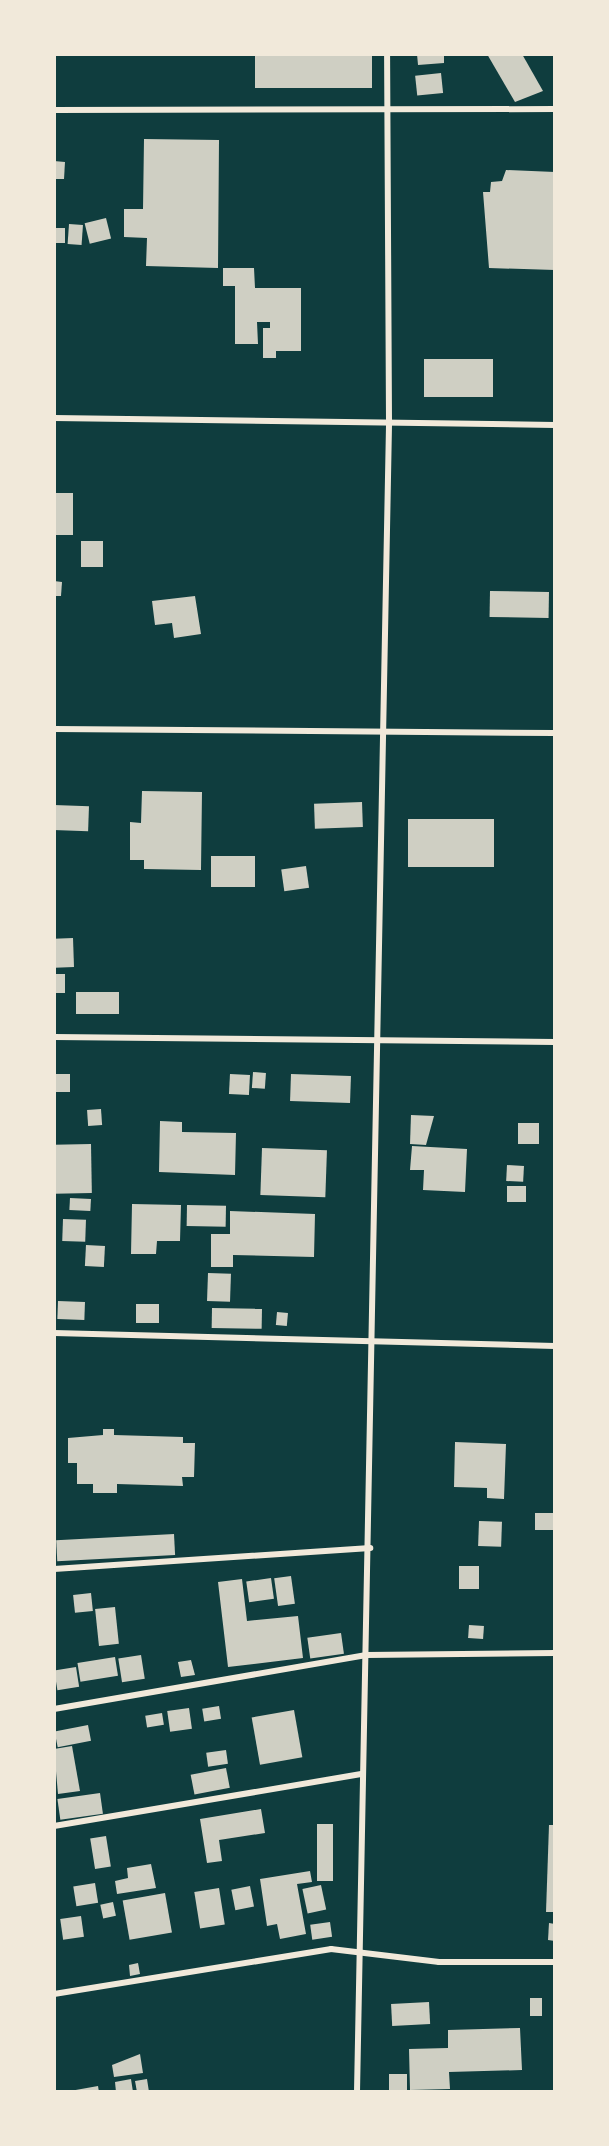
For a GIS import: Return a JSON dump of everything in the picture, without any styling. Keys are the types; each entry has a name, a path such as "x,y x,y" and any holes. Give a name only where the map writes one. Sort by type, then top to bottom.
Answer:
{"street":[{"path":"357,2092 370,1548 374,1044 389,420 387,54"},
{"path":"54,110 555,109"},
{"path":"54,418 389,420 555,425"},
{"path":"54,729 555,733"},
{"path":"54,1037 374,1044 555,1042"},
{"path":"54,1333 370,1344 555,1346"},
{"path":"54,1569 370,1548"},
{"path":"54,1709 366,1655 555,1653"},
{"path":"54,1826 363,1774"},
{"path":"54,1994 279,1954 360,1952 439,1962 555,1962"}],"building":[{"path":"255,54 372,54 372,88 255,88"},
{"path":"417,54 444,54 444,63 418,65"},
{"path":"487,54 522,54 543,91 515,102"},
{"path":"441,73 443,93 417,96 415,76"},
{"path":"144,139 219,140 218,268 146,266 147,238 124,237 124,209 143,209"},
{"path":"54,161 65,162 64,179 54,179"},
{"path":"506,170 555,172 555,270 489,268 483,192 490,192 491,182 502,181"},
{"path":"106,218 111,238 90,244 85,223"},
{"path":"69,224 83,225 82,245 68,244"},
{"path":"54,228 65,228 65,243 54,243"},
{"path":"223,268 254,268 255,288 301,288 301,351 276,351 276,358 263,358 263,328 270,328 270,322 257,322 258,344 235,344 235,286 223,286"},
{"path":"424,359 493,359 493,397 424,397"},
{"path":"54,493 73,493 73,535 54,535"},
{"path":"81,541 103,541 103,567 81,567"},
{"path":"54,581 62,582 61,596 54,596"},
{"path":"490,591 549,592 549,618 490,617"},
{"path":"195,596 201,634 174,638 172,623 155,625 152,601"},
{"path":"142,791 202,792 201,870 144,869 144,860 130,860 130,822 141,823"},
{"path":"362,802 363,827 315,829 314,804"},
{"path":"54,805 89,806 88,831 54,830"},
{"path":"408,819 494,819 494,867 408,867"},
{"path":"211,856 255,856 255,887 211,887"},
{"path":"306,866 309,888 284,891 281,869"},
{"path":"73,938 74,967 55,968 54,939"},
{"path":"54,974 65,974 65,993 54,993"},
{"path":"76,992 119,992 119,1014 76,1014"},
{"path":"253,1072 266,1073 265,1089 252,1088"},
{"path":"54,1074 70,1074 70,1092 54,1092"},
{"path":"230,1074 250,1075 249,1095 229,1094"},
{"path":"291,1074 351,1076 350,1103 290,1101"},
{"path":"101,1109 102,1125 88,1126 87,1110"},
{"path":"411,1115 434,1116 426,1145 410,1144"},
{"path":"160,1121 182,1122 182,1132 236,1133 235,1175 159,1172"},
{"path":"518,1123 539,1123 539,1144 518,1144"},
{"path":"91,1144 92,1193 55,1194 54,1145"},
{"path":"412,1146 467,1149 465,1192 423,1190 424,1170 410,1170"},
{"path":"262,1148 327,1150 325,1197 260,1195"},
{"path":"507,1165 524,1166 523,1182 506,1181"},
{"path":"507,1186 526,1186 526,1202 507,1202"},
{"path":"70,1198 91,1199 90,1211 69,1210"},
{"path":"132,1204 181,1205 180,1241 157,1241 156,1254 131,1254"},
{"path":"187,1205 226,1206 226,1227 187,1226"},
{"path":"230,1211 315,1214 314,1257 233,1255 233,1267 211,1267 211,1234 230,1234"},
{"path":"63,1219 86,1220 85,1242 62,1241"},
{"path":"86,1245 105,1246 104,1267 85,1266"},
{"path":"208,1273 231,1274 230,1302 207,1301"},
{"path":"58,1301 85,1302 84,1320 57,1319"},
{"path":"136,1304 159,1304 159,1323 136,1323"},
{"path":"212,1308 262,1309 262,1329 212,1328"},
{"path":"277,1312 288,1313 287,1326 276,1325"},
{"path":"103,1429 114,1429 114,1435 183,1437 183,1443 195,1443 194,1477 182,1477 183,1486 117,1484 117,1493 93,1493 93,1484 77,1484 77,1463 68,1463 68,1438 103,1435"},
{"path":"455,1442 506,1444 504,1499 487,1498 487,1488 454,1487"},
{"path":"535,1513 554,1513 554,1530 535,1530"},
{"path":"479,1521 502,1522 501,1547 478,1546"},
{"path":"174,1534 175,1555 57,1561 56,1540"},
{"path":"459,1566 479,1566 479,1589 459,1589"},
{"path":"291,1576 295,1604 278,1606 274,1578"},
{"path":"271,1578 274,1599 249,1602 246,1581"},
{"path":"242,1579 247,1621 298,1616 303,1658 228,1667 218,1582"},
{"path":"91,1593 93,1611 75,1613 73,1595"},
{"path":"115,1607 119,1644 99,1646 95,1609"},
{"path":"469,1625 484,1626 483,1639 468,1638"},
{"path":"341,1633 344,1654 310,1659 307,1638"},
{"path":"141,1655 145,1679 122,1682 118,1659"},
{"path":"115,1657 118,1676 80,1682 77,1663"},
{"path":"191,1660 195,1675 181,1677 178,1662"},
{"path":"76,1667 79,1687 57,1690 54,1670"},
{"path":"219,1706 221,1719 204,1721 202,1709"},
{"path":"189,1708 192,1729 170,1732 167,1711"},
{"path":"294,1710 302,1757 260,1765 252,1717"},
{"path":"162,1713 164,1725 147,1728 145,1716"},
{"path":"88,1725 91,1741 58,1747 55,1731"},
{"path":"72,1746 80,1791 58,1794 54,1749"},
{"path":"226,1750 228,1764 208,1767 206,1753"},
{"path":"226,1768 230,1788 194,1795 191,1775"},
{"path":"100,1793 103,1814 60,1820 57,1799"},
{"path":"261,1809 265,1833 219,1840 222,1861 207,1863 200,1819"},
{"path":"317,1824 333,1824 333,1881 317,1881"},
{"path":"549,1825 555,1825 555,1912 546,1912"},
{"path":"106,1836 111,1867 95,1869 90,1839"},
{"path":"151,1864 156,1888 117,1894 115,1881 128,1878 127,1868"},
{"path":"310,1871 312,1882 297,1884 306,1934 280,1939 277,1924 267,1926 260,1879"},
{"path":"95,1883 98,1903 76,1906 73,1886"},
{"path":"321,1885 326,1909 308,1913 302,1889"},
{"path":"250,1886 254,1907 235,1910 231,1890"},
{"path":"219,1888 225,1925 200,1928 194,1892"},
{"path":"165,1893 172,1932 130,1940 123,1900"},
{"path":"113,1902 116,1916 103,1918 100,1905"},
{"path":"81,1916 84,1937 63,1940 60,1919"},
{"path":"330,1922 332,1937 312,1940 310,1925"},
{"path":"549,1923 555,1924 555,1941 548,1940"},
{"path":"138,1963 140,1974 130,1976 129,1965"},
{"path":"530,1998 542,1998 542,2016 530,2016"},
{"path":"429,2002 430,2024 392,2026 391,2004"},
{"path":"520,2028 522,2070 449,2072 450,2089 410,2090 409,2049 448,2048 448,2030"},
{"path":"140,2054 143,2073 114,2077 112,2065"},
{"path":"389,2074 407,2074 407,2092 389,2092"},
{"path":"131,2079 133,2092 116,2092 115,2082"},
{"path":"147,2079 149,2092 137,2092 135,2081"},
{"path":"98,2086 99,2092 70,2092 70,2091"}]}
